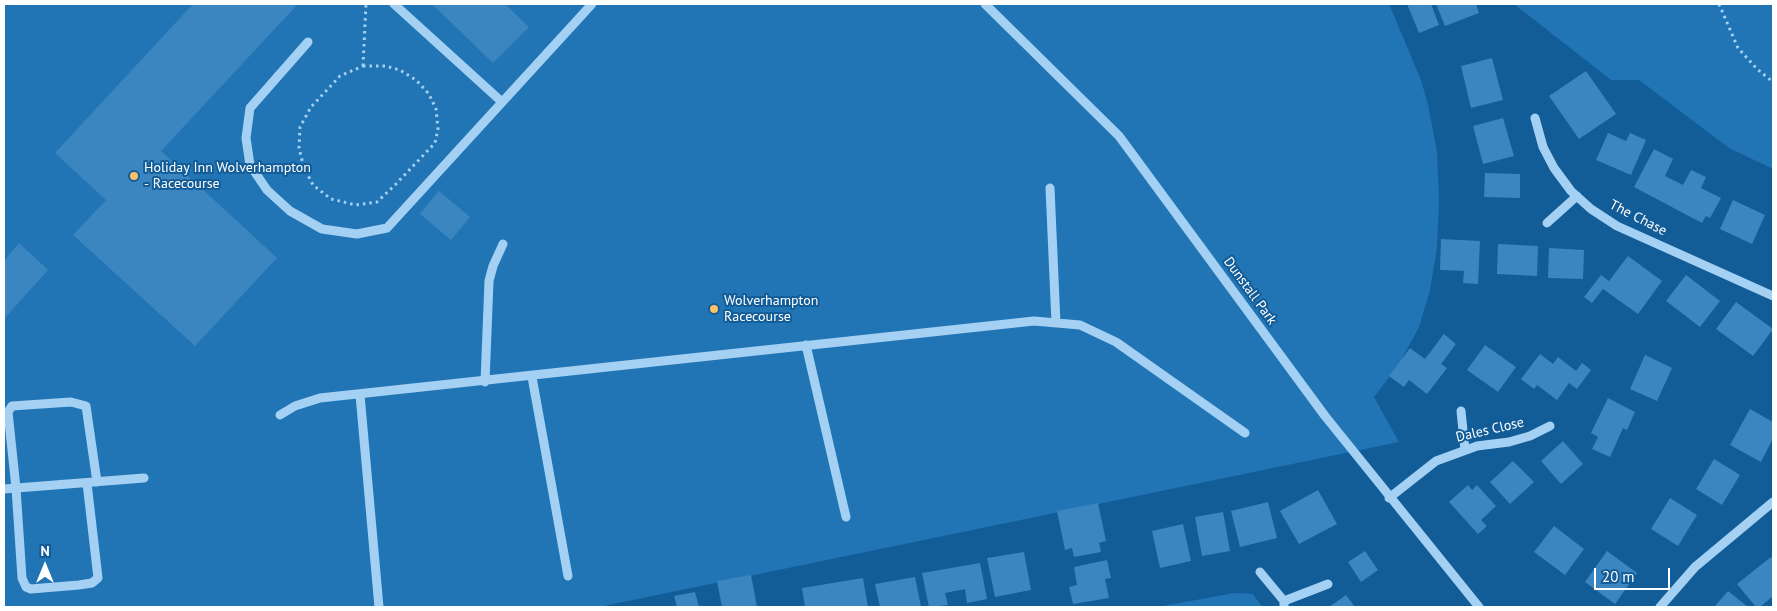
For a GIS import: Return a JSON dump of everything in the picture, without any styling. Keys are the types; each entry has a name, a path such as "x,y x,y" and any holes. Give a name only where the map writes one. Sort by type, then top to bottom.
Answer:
{"street":[{"path":"394,4 502,102"},
{"path":"308,42 250,108 246,138 250,165 267,190 290,211 322,229 357,234 387,228 592,4"},
{"name":"Dunstall Park","path":"985,4 1119,136 1359,459 1473,605"},
{"name":"The Chase","path":"1535,118 1547,154 1554,168 1577,196 1617,226 1773,296"},
{"path":"1050,188 1056,323"},
{"path":"1547,223 1577,196"},
{"path":"485,382 489,281 493,266 503,244"},
{"path":"280,416 295,406 320,398 532,377 1034,321 1080,325 1116,342 1245,433"},
{"path":"806,345 846,517"},
{"path":"532,377 568,576"},
{"path":"360,394 379,607"},
{"path":"71,402 86,406 92,482 98,578 92,583 79,585 31,589 26,587 22,578 16,488 8,412 12,406 71,402"},
{"path":"1461,411 1465,450"},
{"name":"Dales Close","path":"1389,498 1436,461 1465,450 1530,436 1550,426"},
{"path":"4,489 144,478"},
{"path":"1660,607 1695,567 1773,502"},
{"path":"1260,572 1284,604 1328,584"}],"path":[{"path":"363,66 366,4"},
{"path":"1719,4 1738,48 1757,69 1773,82"},
{"path":"363,66 385,66 400,70 416,80 429,94 436,110 438,129 435,143 389,191 377,202 356,206 331,199 313,185 304,168 299,148 300,127 311,107 340,76 363,66"}],"shaded area":[{"name":"Wolverhampton Racecourse","path":"4,4 1389,4 1421,80 1428,105 1437,151 1439,200 1437,248 1430,290 1419,327 1399,364 1374,397 1399,442 599,607 4,607"},
{"path":"1514,4 1773,4 1773,169 1729,148 1639,80 1611,80"},
{"path":"1234,593 1253,594 1262,607 1158,607"}],"building":[{"name":"Holiday Inn Wolverhampton - Racecourse","path":"193,4 298,4 161,151 277,258 195,346 73,235 106,200 55,153"},
{"path":"432,4 505,4 529,27 493,63"},
{"path":"1407,4 1431,4 1439,25 1419,33"},
{"path":"1436,4 1476,4 1479,13 1445,26"},
{"path":"1492,58 1503,100 1471,108 1461,66"},
{"path":"1586,71 1616,114 1579,139 1549,96"},
{"path":"1503,118 1514,156 1483,164 1473,126"},
{"path":"1608,133 1626,141 1630,133 1646,140 1631,175 1596,160"},
{"path":"1654,149 1673,159 1665,176 1683,185 1691,170 1706,177 1701,188 1721,198 1710,218 1706,216 1702,223 1634,187"},
{"path":"1485,173 1520,174 1520,198 1484,197"},
{"path":"439,191 470,217 451,240 420,214"},
{"path":"1733,200 1765,215 1752,244 1720,229"},
{"path":"1441,239 1480,241 1478,284 1463,283 1464,271 1440,270"},
{"path":"19,243 48,270 4,319 4,261"},
{"path":"1498,244 1538,246 1537,276 1497,274"},
{"path":"1549,248 1584,250 1583,279 1548,278"},
{"path":"1628,256 1662,281 1638,314 1603,289 1592,303 1584,297 1601,275 1609,281"},
{"path":"1686,275 1720,301 1700,327 1666,301"},
{"path":"1736,302 1773,329 1753,356 1716,329"},
{"path":"1444,334 1456,344 1441,364 1447,368 1427,394 1409,380 1404,387 1389,376 1410,348 1425,359"},
{"path":"1485,345 1516,367 1498,392 1467,370"},
{"path":"1540,354 1553,364 1558,357 1576,371 1582,363 1591,370 1577,389 1569,383 1557,400 1537,385 1534,389 1521,379"},
{"path":"1645,355 1672,368 1657,401 1630,389"},
{"path":"1608,398 1635,412 1627,430 1623,428 1610,457 1592,449 1598,437 1591,433"},
{"path":"1750,409 1773,422 1773,438 1761,462 1730,445"},
{"path":"1563,441 1583,464 1561,484 1541,461"},
{"path":"1714,459 1740,475 1722,505 1696,489"},
{"path":"1513,461 1534,482 1510,504 1490,482"},
{"path":"1468,485 1472,490 1477,485 1496,506 1481,520 1487,526 1478,534 1449,502"},
{"path":"1318,490 1337,524 1299,544 1280,511"},
{"path":"1670,498 1697,515 1678,546 1651,529"},
{"path":"1268,502 1277,538 1240,547 1231,511"},
{"path":"1098,503 1106,541 1099,543 1101,552 1074,557 1072,548 1065,550 1057,511"},
{"path":"1223,512 1230,551 1202,556 1195,517"},
{"path":"1183,524 1191,561 1160,568 1152,531"},
{"path":"1554,526 1584,549 1565,575 1534,552"},
{"path":"1365,551 1378,570 1361,582 1348,562"},
{"path":"1607,551 1637,573 1615,604 1585,582"},
{"path":"1024,552 1031,590 995,597 987,558"},
{"path":"1771,557 1773,559 1773,596 1760,607 1756,607 1737,584"},
{"path":"1107,560 1111,578 1105,579 1109,598 1073,604 1069,587 1077,585 1074,567"},
{"path":"980,563 987,599 967,603 965,589 945,593 948,605 929,607 922,573"},
{"path":"751,575 757,607 722,607 717,581"},
{"path":"915,577 921,607 880,607 875,584"},
{"path":"863,578 868,607 805,607 802,588"},
{"path":"1728,591 1748,607 1714,607"},
{"path":"695,592 699,607 677,607 674,596"},
{"path":"1346,595 1355,607 1329,607"}],"place":[{"name":"Holiday Inn Wolverhampton - Racecourse","path":"134,176"},
{"name":"Wolverhampton Racecourse","path":"714,309"}]}
